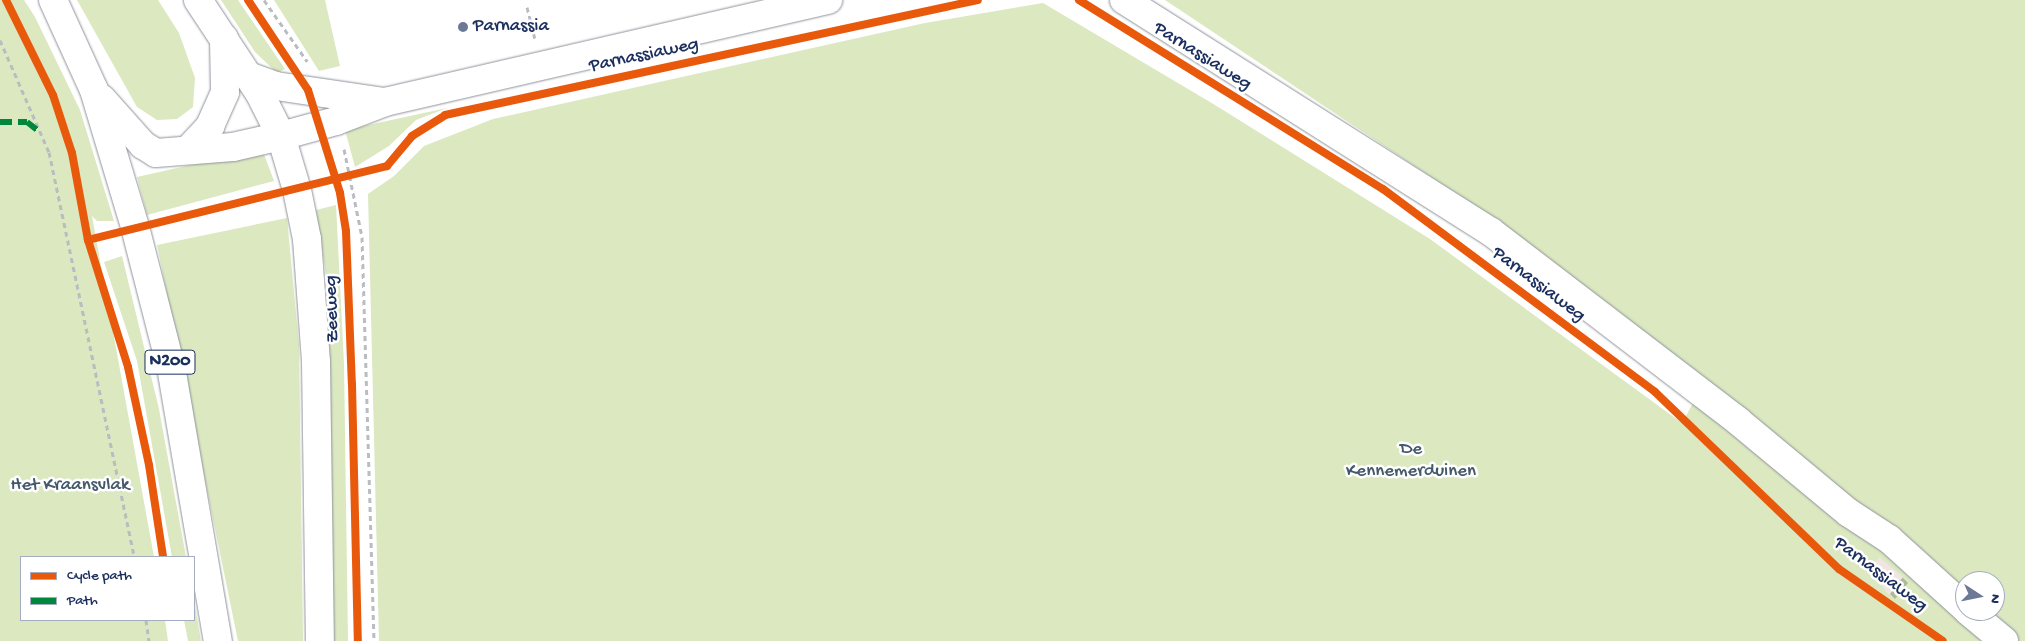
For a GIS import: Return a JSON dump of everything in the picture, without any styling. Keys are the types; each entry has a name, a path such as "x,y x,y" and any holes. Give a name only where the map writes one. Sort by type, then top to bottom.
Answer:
{"street":[{"name":"N200","path":"53,0 94,90 135,227 171,367 218,641"},
{"name":"Zeeweg","path":"198,0 248,76 281,136 297,190 313,286 320,641"},
{"name":"Parnassiaweg","path":"281,136 336,120 385,102 828,0"},
{"name":"Parnassiaweg","path":"1124,0 1491,232 1730,415 1849,513 1889,539 1955,600"},
{"path":"188,150 210,126 225,92 224,38"},
{"name":"Parnassiaweg","path":"248,76 276,86 385,102"},
{"name":"N200","path":"94,90 148,149 165,154 188,150 233,147 281,136"},
{"name":"Parnassiaweg","path":"1979,621 2004,641"}],"path":[{"path":"264,0 289,32 326,94"},
{"path":"527,7 537,48"},
{"path":"0,40 49,152 134,556"},
{"path":"336,120 362,237 374,641"},
{"path":"347,176 360,173"},
{"path":"146,621 149,641"}],"green space":[{"name":"Het Kraansvlak","path":"0,0 24,0 35,17 80,110 114,221 97,221 92,216 154,556 20,556 20,621 165,621 168,641 0,641"},
{"path":"77,0 158,0 179,33 195,78 193,107 177,119 157,120 137,107"},
{"path":"221,0 238,0 285,69 277,73 255,52"},
{"path":"274,0 325,0 340,66 319,71"},
{"name":"De Kennemerduinen","path":"1165,0 2025,0 2025,641 379,641 368,194 394,176 424,146 493,119 925,23 1043,3 1215,105 1430,239 1682,423 1704,383 1476,207"},
{"path":"447,108 416,120 389,146 355,167 345,130"},
{"path":"262,149 274,181 147,215 137,177"},
{"path":"336,205 344,364 348,641 333,641 328,288 316,210"},
{"path":"287,218 299,345 303,641 238,641 157,245"},
{"path":"122,256 159,409 186,556 172,556 137,361 104,262"},
{"path":"195,606 201,641 188,641 184,621 195,621"}],"building":[{"path":"1879,557 1903,577 1889,595 1875,578 1875,563"}],"marked path":[{"path":"0,122 27,122 40,132"}],"cycle path":[{"path":"6,0 53,95 72,153 88,240 128,367 149,465 163,556"},
{"path":"248,0 308,90 340,193 346,231 352,384 358,641"},
{"path":"88,240 387,166 412,136 445,115 978,0"},
{"path":"1079,0 1383,189 1655,392 1839,569 1943,641"}],"place":[{"name":"Parnassia","path":"463,27"}]}
